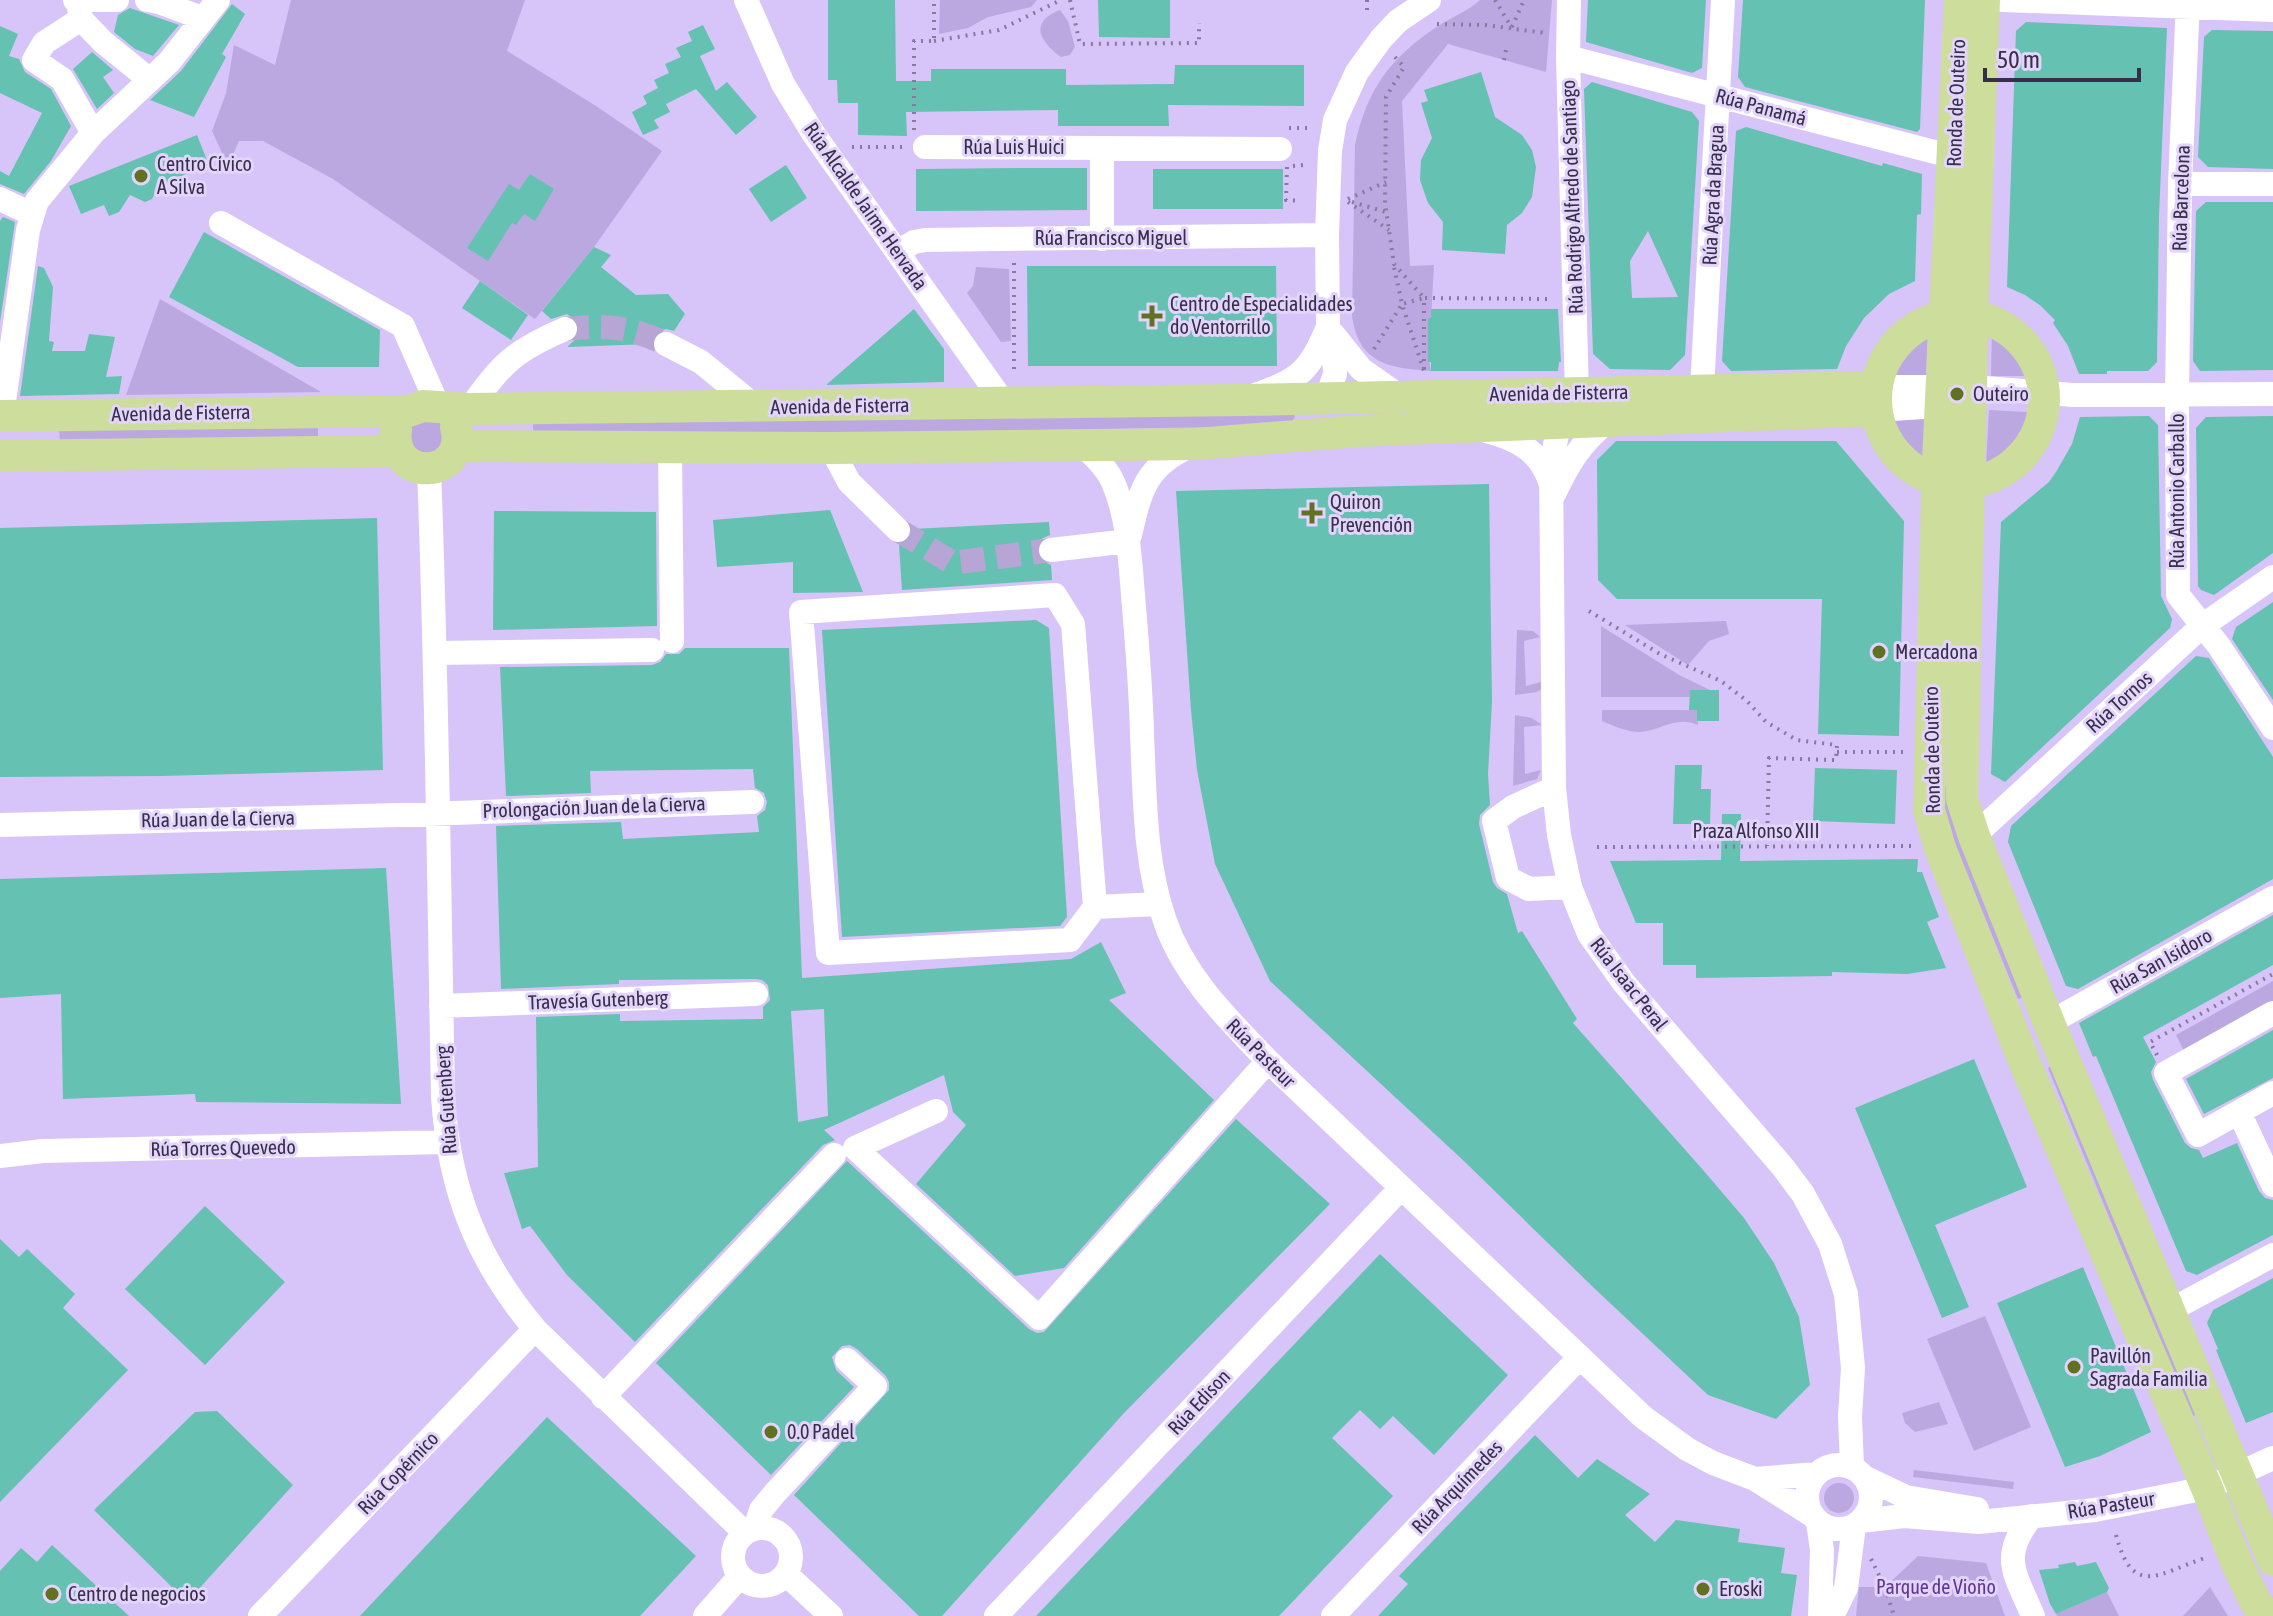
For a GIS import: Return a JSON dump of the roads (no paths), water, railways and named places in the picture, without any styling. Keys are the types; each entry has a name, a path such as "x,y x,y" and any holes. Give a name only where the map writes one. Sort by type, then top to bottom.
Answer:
{"main road":[{"name":"Ronda de Outeiro","path":"1959,316 1954,157 1968,1"},
{"name":"Ronda de Outeiro","path":"1968,1 1956,396 1937,492 1928,794 1935,835 2022,1057 2245,1582 2266,1616"},
{"path":"1959,316 2005,328 2021,341 2033,357 2044,394 2041,420 2033,441 2019,459 1995,475 1937,492 1919,472 1896,454 1881,429 1876,398 1889,353 1905,335 1927,321 1959,316"},
{"name":"Avenida de Fisterra","path":"1,416 756,407 1009,388 1242,400 1702,389 1876,398"},
{"path":"1559,424 1576,410 1702,389"},
{"name":"Ronda de Outeiro","path":"1956,396 1970,482 1962,799 2049,1023 2273,1560"},
{"path":"1267,437 1312,420 1327,397"},
{"name":"Avenida de Fisterra","path":"457,446 831,448 1196,444 1358,431 1824,414 1876,398"},
{"path":"439,409 454,422 458,430 457,446 447,462 429,469 408,463 395,443 398,425 439,409"},
{"path":"1824,414 1859,431 1937,492"},
{"name":"Avenida de Fisterra","path":"0,456 398,451"}],"street":[{"path":"93,133 62,79 34,60 44,43 78,7 117,0"},
{"path":"1,416 32,214 37,201 93,133 169,62 210,9 147,0"},
{"name":"Rúa Alcalde Jaime Hervada","path":"746,0 783,84 813,133 897,252 1009,388"},
{"path":"1327,397 1335,374 1328,327 1327,235 1330,151 1335,120 1345,93 1381,39 1398,21 1429,0"},
{"name":"Rúa Rodrigo Alfredo de Santiago","path":"1569,0 1577,394"},
{"name":"Rúa Agra da Bragua","path":"1702,389 1723,0"},
{"path":"2003,0 2188,4 2273,10"},
{"name":"Rúa Barcelona","path":"2177,396 2180,184 2188,4"},
{"path":"78,7 103,42 150,80"},
{"name":"Rúa Panamá","path":"1568,57 1954,157"},
{"name":"Rúa Luis Huici","path":"919,147 1280,149"},
{"path":"1102,148 1102,239"},
{"path":"2180,184 2273,184"},
{"path":"0,199 32,214"},
{"path":"221,223 403,326 439,409 532,343 565,329"},
{"name":"Rúa Francisco Miguel","path":"897,252 914,242 925,240 1327,235"},
{"path":"1328,327 1361,369 1398,395"},
{"name":"Avenida de Fisterra","path":"1242,400 1284,385 1306,370 1328,327"},
{"path":"666,344 701,362 756,407"},
{"name":"Avenida de Fisterra","path":"1876,398 2273,394"},
{"name":"Rúa Antonio Carballo","path":"2177,396 2178,595 2219,646 2273,728"},
{"name":"Avenida de Fisterra","path":"1553,497 1573,456 1588,437 1607,422"},
{"name":"Rúa Isaac Peral","path":"1559,424 1551,465 1554,788 1559,835 1570,887 1589,934 1624,983 1782,1166 1803,1194 1824,1232 1846,1294 1853,1368 1850,1417 1858,1472"},
{"name":"Rúa Isaac Peral","path":"1471,427 1521,443 1532,451 1542,463 1553,497"},
{"name":"Avenida de Fisterra","path":"1128,541 1146,481 1159,464 1196,444"},
{"name":"Rúa Pasteur","path":"1082,445 1102,465 1113,482 1128,541 1140,673 1149,844 1159,904 1175,945 1195,979 1229,1021 1268,1061 1663,1433 1713,1463 1755,1479 1815,1518"},
{"path":"436,653 662,645 670,448"},
{"path":"831,448 849,482 898,530"},
{"name":"Rúa Gutenberg","path":"429,469 446,1142 456,1186 479,1246 513,1304 603,1397 750,1531 772,1529 786,1540 791,1557 786,1574"},
{"path":"1051,550 1128,541"},
{"name":"Rúa Tornos","path":"1974,836 2202,626 2273,577"},
{"path":"1055,595 1073,624 1095,907 1070,940 828,953 801,612 1055,595"},
{"path":"1554,788 1513,807 1494,821 1508,878 1529,889 1570,887"},
{"name":"Prolongación Juan de la Cierva","path":"436,812 752,802"},
{"name":"Rúa Juan de la Cierva","path":"0,825 436,812"},
{"name":"Rúa San Isidoro","path":"2049,1023 2273,898"},
{"path":"1095,907 1159,904"},
{"name":"Travesía Gutenberg","path":"441,1006 756,994"},
{"path":"2273,1013 2164,1068 2198,1135 2273,1093"},
{"path":"936,1111 855,1148 1039,1318 1268,1061"},
{"path":"2239,1112 2273,1185"},
{"name":"Rúa Torres Quevedo","path":"0,1156 43,1151 446,1142"},
{"path":"603,1397 834,1155"},
{"name":"Rúa Edison","path":"996,1616 1401,1188"},
{"path":"2169,1311 2273,1255"},
{"name":"Rúa Copérnico","path":"260,1616 535,1329"},
{"name":"Rúa Arquímedes","path":"1333,1616 1580,1357"},
{"path":"831,1616 786,1574 772,1584 755,1585 740,1576 733,1558 738,1540 750,1531 775,1493 875,1386 847,1360"},
{"name":"Rúa Isaac Peral","path":"1820,1471 1850,1417"},
{"path":"2207,1488 2273,1458"},
{"path":"1820,1616 1822,1550 1815,1518 1808,1507 1808,1489 1820,1471 1833,1466 1858,1472 1869,1485 1871,1505 1857,1524 1846,1588 1832,1616"},
{"name":"Rúa Pasteur","path":"1755,1479 1820,1471"},
{"name":"Rúa Pasteur","path":"1858,1472 1906,1497 2023,1516"},
{"name":"Rúa Pasteur","path":"1857,1524 1904,1516 1979,1522 2095,1510 2207,1488"},
{"path":"2023,1516 2013,1548 2012,1565 2033,1616"},
{"path":"1815,1518 1835,1529 1857,1524"},
{"path":"705,1616 740,1576"}],"tunnel":[{"path":"565,329 617,328 666,344"},
{"path":"898,530 953,563 1051,550"}],"place":[{"name":"Centro Cívico A Silva","path":"141,176"},
{"name":"Centro de Especialidades do Ventorrillo","path":"1152,316"},
{"name":"Outeiro","path":"1957,394"},
{"name":"Quiron Prevención","path":"1312,513"},
{"name":"Mercadona","path":"1879,652"},
{"name":"Pavillón Sagrada Familia","path":"2074,1367"},
{"name":"0.0 Padel","path":"771,1432"},
{"name":"Eroski","path":"1703,1589"},
{"name":"Centro de negocios","path":"52,1594"}],"park label":[{"name":"Parque de Vioño","path":"1936,1587"}]}
